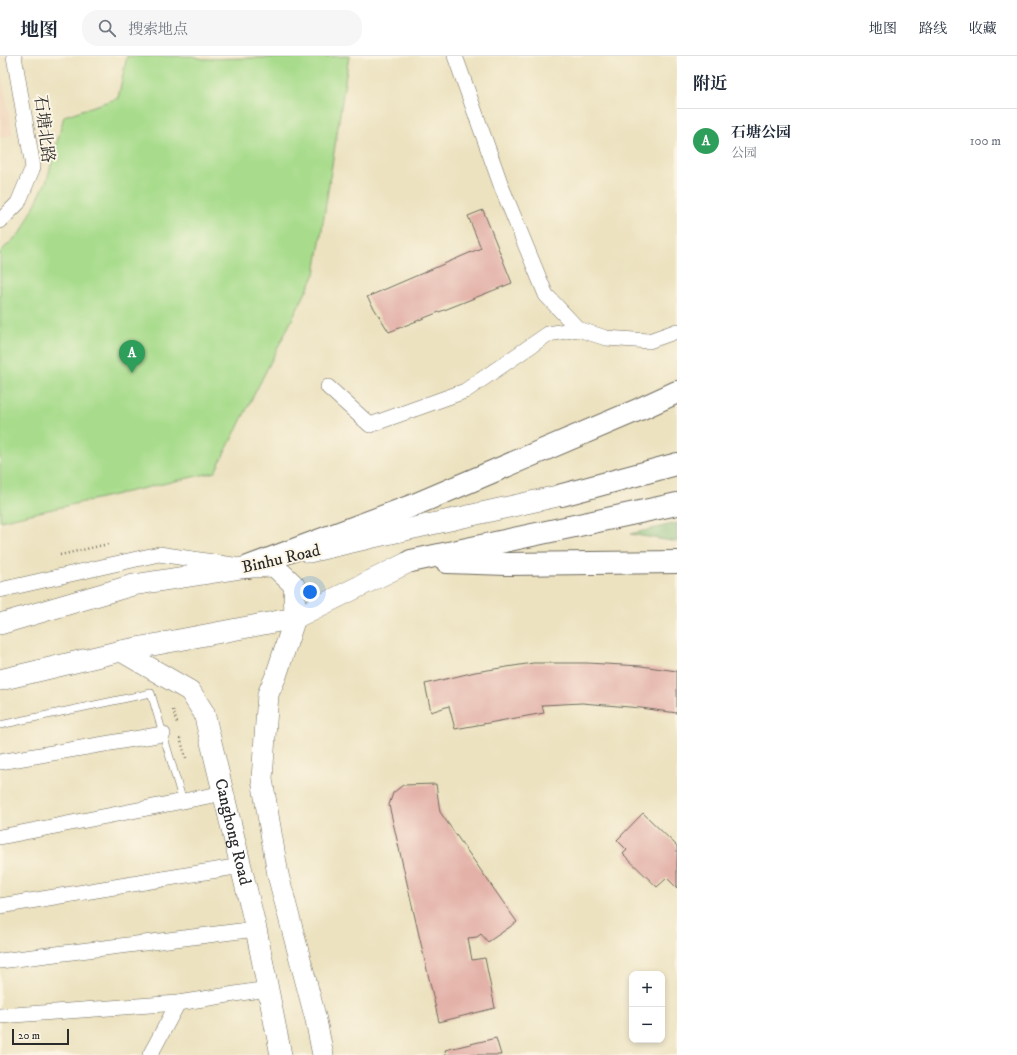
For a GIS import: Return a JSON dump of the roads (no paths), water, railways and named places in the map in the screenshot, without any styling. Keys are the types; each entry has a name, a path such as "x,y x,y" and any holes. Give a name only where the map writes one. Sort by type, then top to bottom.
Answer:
{"highway":[{"path":"248,567 414,505 677,392"},
{"path":"562,495 677,464"},
{"path":"411,561 677,504"},
{"path":"411,561 507,564 677,562"}],"main road":[{"name":"Binhu Road","path":"0,624 133,585 248,567 562,495"},
{"path":"0,680 121,651 295,618 411,561"},
{"name":"Canghong Road","path":"248,567 274,566 294,585 295,618 276,676 268,694 262,779 278,875 316,1020 323,1055"},
{"name":"Canghong Road","path":"121,651 190,691 204,713 256,929 281,1055"}],"street":[{"name":"石塘北路","path":"0,221 18,203 33,167 14,56"},
{"path":"455,56 502,188 546,295 578,329"},
{"path":"328,387 370,425 465,391 548,334 578,329 606,338 649,341 677,331"},
{"path":"0,590 159,554 248,567"},
{"path":"0,762 163,734"},
{"path":"0,837 224,793"},
{"path":"0,906 241,866"},
{"path":"0,961 256,929"},
{"path":"0,1016 178,1003 267,989"},
{"path":"150,1055 178,1003"}],"lane":[{"path":"0,725 151,693 182,802"}],"place":[{"name":"石塘公园","path":"132,373"}]}
